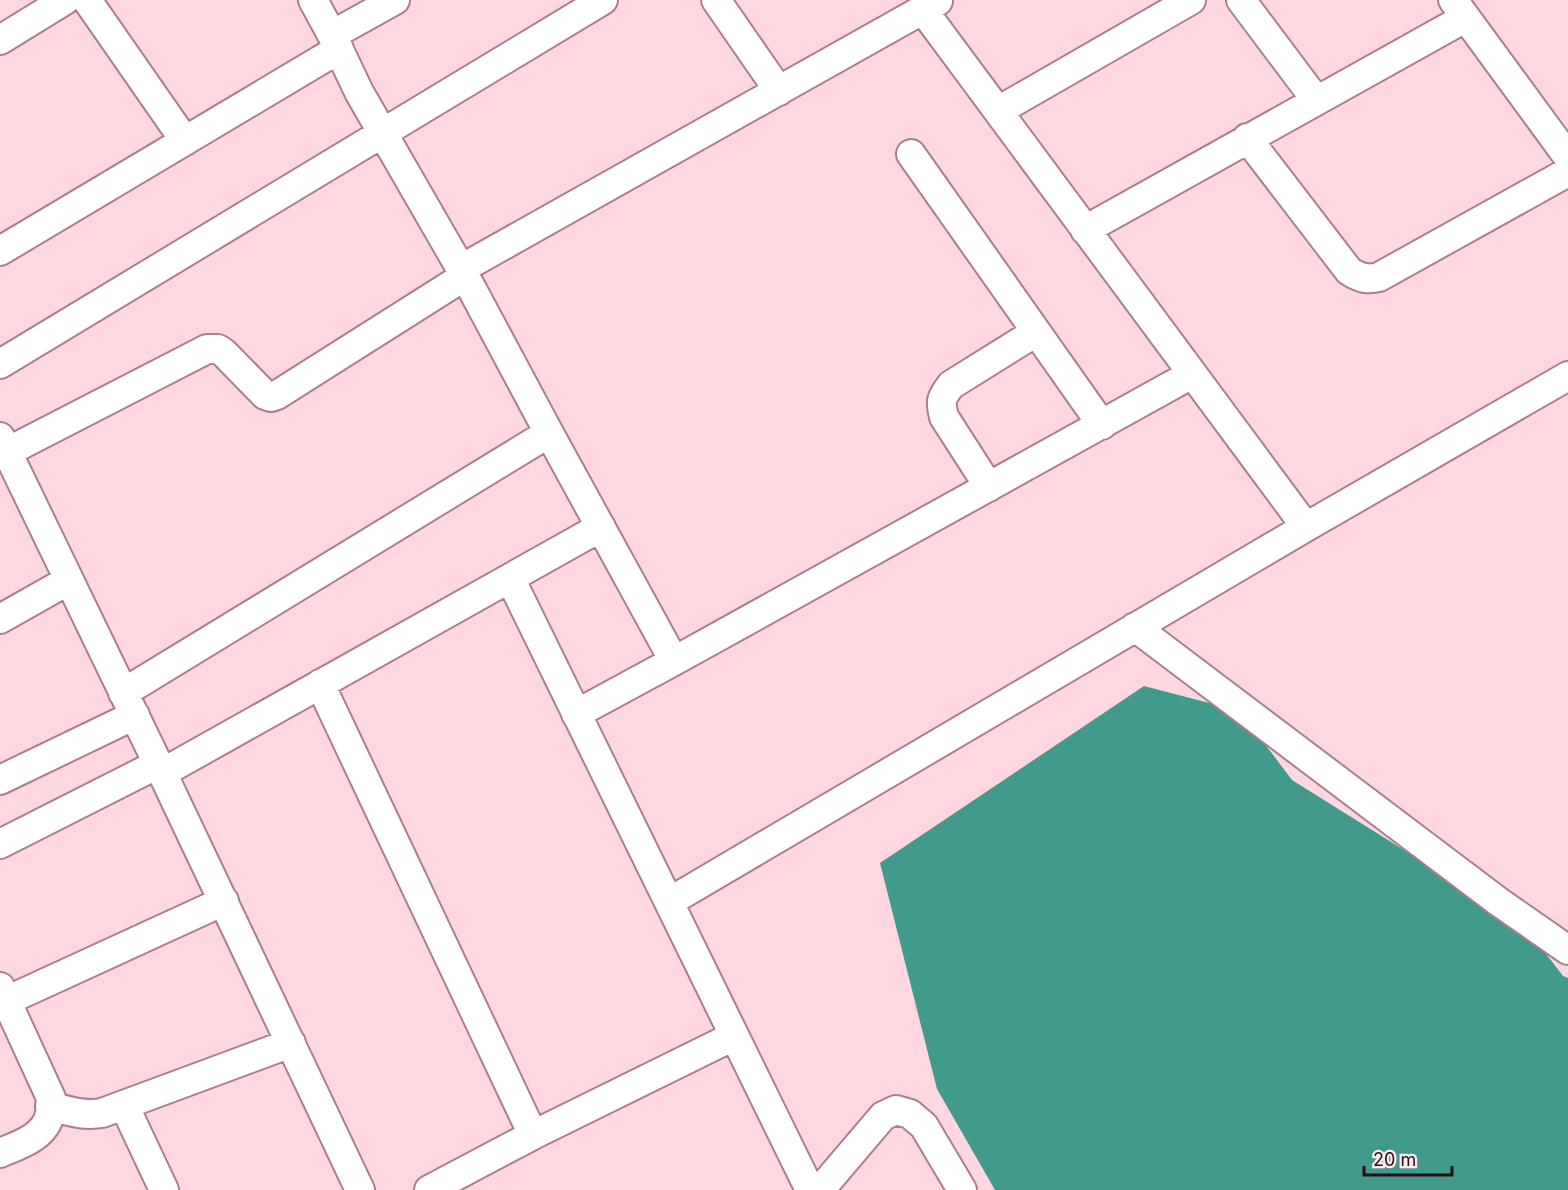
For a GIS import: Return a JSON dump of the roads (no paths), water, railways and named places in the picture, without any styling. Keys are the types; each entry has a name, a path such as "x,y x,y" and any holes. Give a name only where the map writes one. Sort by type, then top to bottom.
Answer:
{"street":[{"path":"0,40 65,0"},
{"path":"87,0 185,141"},
{"path":"313,0 359,92 463,272 674,661"},
{"path":"0,251 185,141 395,0"},
{"path":"716,0 779,90"},
{"path":"998,111 1191,0"},
{"path":"1241,0 1316,100"},
{"path":"0,364 599,1"},
{"path":"360,1190 224,901 3,447 207,349 218,349 224,353 265,395 271,397 277,395 463,272 931,5 998,111 1306,527"},
{"path":"1085,230 1316,100 1459,9 1568,157"},
{"path":"1247,138 1349,272 1368,280 1380,277 1568,172"},
{"path":"911,154 1102,424"},
{"path":"989,487 944,417 941,404 943,396 951,385 1036,332"},
{"path":"576,714 1192,374"},
{"path":"669,902 1135,627 1568,376"},
{"path":"0,780 129,704 549,433"},
{"path":"0,844 160,768 320,684 601,527"},
{"path":"510,578 810,1190"},
{"path":"0,619 69,580"},
{"path":"1135,627 1499,902 1568,950"},
{"path":"320,684 533,1136"},
{"path":"0,1154 29,1141 43,1129 50,1114 51,1098 3,994 224,901"},
{"path":"429,1190 734,1036"},
{"path":"50,1106 79,1114 102,1113 291,1043"},
{"path":"124,1105 164,1190"},
{"path":"820,1190 883,1116 896,1110 910,1114 924,1126 962,1190"}]}
